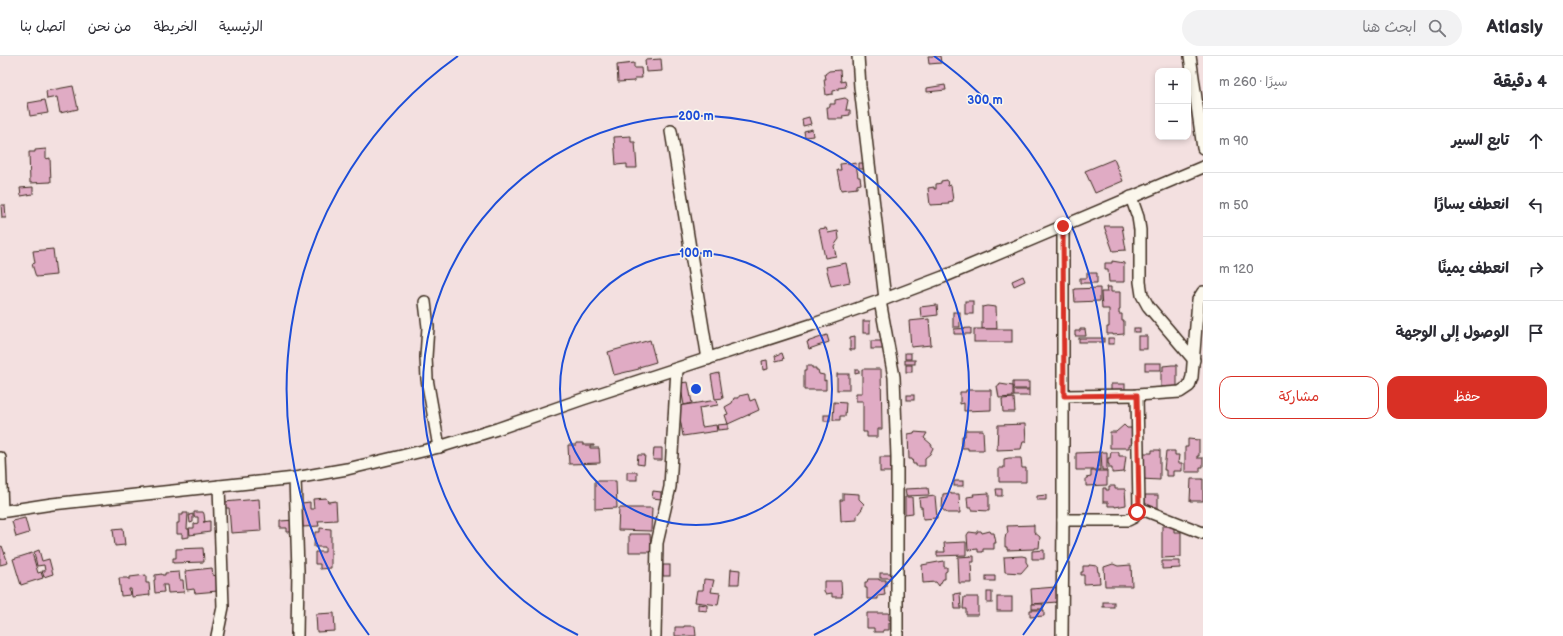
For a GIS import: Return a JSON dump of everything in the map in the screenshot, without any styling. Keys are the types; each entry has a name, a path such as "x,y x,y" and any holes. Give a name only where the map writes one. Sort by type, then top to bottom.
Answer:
{"street":[{"path":"858,56 883,300 894,377 897,457 897,636"},
{"path":"1190,56 1203,148"},
{"path":"671,130 708,359"},
{"path":"0,458 1,512 52,504 295,478 347,469 438,447 497,430 583,399 677,370 883,300 943,277 1203,167"},
{"path":"1131,197 1138,217 1140,230 1140,282 1142,294 1148,306 1194,360"},
{"path":"1062,636 1064,396 1063,226"},
{"path":"1064,396 1137,395 1180,392 1188,386 1192,377 1198,300 1203,292"},
{"path":"425,302 428,327 426,357 427,379 438,447"},
{"path":"655,636 657,543 670,487 677,370"},
{"path":"1063,520 1128,520 1134,517 1139,508 1137,395"},
{"path":"295,478 298,570 297,636"},
{"path":"217,636 223,607 219,486"},
{"path":"1139,508 1203,533"}],"building":[{"path":"928,56 940,56 941,63 929,64"},
{"path":"661,59 662,71 646,72 645,60"},
{"path":"634,63 634,68 641,68 642,78 635,78 635,81 618,82 617,65"},
{"path":"840,70 841,82 845,81 846,87 838,88 838,90 833,91 833,94 826,95 824,79 826,79 825,74 829,71"},
{"path":"945,85 946,90 927,92 927,88"},
{"path":"73,86 78,109 60,113 57,97 47,99 46,91"},
{"path":"845,98 848,100 846,110 850,110 850,115 842,116 843,119 828,119 827,107 830,107 830,104 835,104 835,100"},
{"path":"45,100 48,113 30,116 28,103"},
{"path":"809,117 811,124 803,126 802,119"},
{"path":"812,129 813,136 805,137 804,131"},
{"path":"631,136 631,142 635,142 637,168 627,168 627,164 616,165 614,137"},
{"path":"46,149 46,159 50,158 51,182 30,183 29,152"},
{"path":"1114,159 1123,181 1095,193 1085,171"},
{"path":"856,163 858,177 860,177 861,184 857,185 857,188 841,190 837,170 841,170 840,164"},
{"path":"859,163 863,163 864,169 859,169"},
{"path":"947,180 948,186 951,185 953,201 948,202 949,204 930,205 928,188 934,187 934,189 936,189 936,184"},
{"path":"33,187 33,194 21,196 20,188"},
{"path":"1,205 5,205 6,218 2,218"},
{"path":"1104,226 1122,226 1126,250 1113,251"},
{"path":"826,228 828,233 838,231 839,239 834,246 836,256 825,258 819,229"},
{"path":"53,249 56,275 36,277 32,264 35,263 33,251"},
{"path":"1112,261 1124,263 1124,282 1109,282 1108,270 1105,270 1105,263 1112,263"},
{"path":"846,263 850,282 831,286 826,267"},
{"path":"1087,273 1097,273 1097,283 1080,283 1080,278 1087,278"},
{"path":"1023,276 1025,281 1014,286 1012,281"},
{"path":"1106,287 1111,287 1111,292 1120,292 1119,314 1122,314 1122,321 1124,321 1124,334 1107,334 1107,327 1109,327 1109,309 1102,309 1101,292 1107,292"},
{"path":"1100,288 1100,301 1075,302 1074,289"},
{"path":"965,301 973,301 973,314 965,314"},
{"path":"937,305 938,315 921,317 920,307"},
{"path":"982,307 996,307 997,329 982,329"},
{"path":"953,312 960,312 960,327 953,327"},
{"path":"929,319 931,345 911,347 909,321"},
{"path":"863,321 870,321 870,333 863,333"},
{"path":"971,328 971,334 954,334 954,329"},
{"path":"1134,328 1140,328 1140,332 1134,332"},
{"path":"974,329 1012,329 1012,342 974,342"},
{"path":"1080,329 1085,329 1086,336 1075,336 1075,331 1080,331"},
{"path":"827,335 829,342 809,349 807,342"},
{"path":"855,336 855,350 850,350 850,337"},
{"path":"1138,336 1147,336 1147,349 1138,349"},
{"path":"1079,338 1104,338 1104,342 1079,342"},
{"path":"1108,338 1114,338 1114,344 1108,344"},
{"path":"650,340 656,362 639,367 639,369 614,375 608,352"},
{"path":"871,341 887,341 887,349 871,349"},
{"path":"782,353 784,359 776,361 775,356"},
{"path":"905,353 911,353 911,359 905,359"},
{"path":"767,360 768,369 763,370 762,361"},
{"path":"905,360 915,360 915,364 905,364"},
{"path":"1145,363 1161,363 1161,370 1145,370"},
{"path":"906,365 912,365 912,372 906,372"},
{"path":"1177,365 1177,387 1161,387 1161,371 1163,371 1163,366"},
{"path":"806,366 816,368 819,374 824,375 824,381 826,380 826,390 804,390 804,371 806,371"},
{"path":"862,369 881,369 882,429 878,429 878,437 867,437 867,432 863,432 863,401 856,401 856,393 862,393"},
{"path":"855,370 859,370 859,373 855,374"},
{"path":"719,373 723,398 715,399 711,375"},
{"path":"837,374 849,374 849,390 837,390"},
{"path":"688,382 692,403 684,405 680,383"},
{"path":"1013,382 1029,382 1029,389 1013,389"},
{"path":"1000,384 1013,386 1013,397 999,398 997,386"},
{"path":"1111,384 1125,384 1125,390 1111,390"},
{"path":"966,390 991,390 991,410 964,411 964,403 960,404 960,392 966,392"},
{"path":"1014,390 1029,390 1029,396 1014,396"},
{"path":"748,394 750,401 755,399 759,410 728,424 725,415 728,414 725,407 732,403 734,398 739,398 739,396"},
{"path":"907,395 914,395 914,400 907,400"},
{"path":"1014,398 1015,412 1003,412 1002,399"},
{"path":"717,400 718,405 699,408 702,427 716,425 717,431 683,436 678,406"},
{"path":"834,402 846,403 845,416 840,416 840,420 833,420"},
{"path":"824,415 830,415 830,421 824,421"},
{"path":"728,424 728,429 718,430 717,425"},
{"path":"1025,424 1026,442 1023,442 1021,449 997,450 998,425"},
{"path":"1124,425 1127,428 1134,428 1136,438 1132,438 1132,445 1129,445 1129,448 1110,448 1110,432 1116,432"},
{"path":"965,430 983,430 984,450 968,450 968,448 962,448 962,436 965,436"},
{"path":"914,432 927,433 924,438 933,448 930,454 925,458 925,466 916,466 916,464 913,464 912,459 909,459 908,434"},
{"path":"1188,439 1199,440 1199,456 1197,456 1197,458 1203,458 1203,467 1200,467 1200,472 1185,472 1185,447 1188,447"},
{"path":"576,443 583,443 583,445 594,445 590,446 590,448 599,448 600,463 569,464 568,445 576,445"},
{"path":"654,448 662,448 662,460 653,460"},
{"path":"1152,450 1160,450 1160,480 1141,479 1142,453 1152,453"},
{"path":"1166,451 1175,451 1175,455 1179,455 1178,463 1182,463 1182,471 1173,471 1173,476 1166,476 1166,470 1164,470"},
{"path":"1100,452 1100,470 1076,470 1076,453"},
{"path":"1101,452 1107,452 1107,470 1102,470"},
{"path":"1111,452 1119,452 1119,456 1126,456 1124,472 1112,473 1112,468 1109,468 1108,464 1108,458 1110,458"},
{"path":"638,455 645,455 644,465 637,464"},
{"path":"880,457 891,457 891,472 880,472"},
{"path":"1021,458 1022,468 1026,468 1026,482 999,482 999,468 1004,468 1004,459"},
{"path":"1091,471 1107,471 1107,485 1086,486 1086,478 1091,477"},
{"path":"627,472 637,472 637,480 627,480"},
{"path":"1191,479 1203,479 1203,501 1190,501"},
{"path":"595,481 616,481 617,508 595,509"},
{"path":"954,481 963,481 963,486 954,486"},
{"path":"1109,486 1115,486 1115,489 1125,489 1126,505 1115,507 1108,506 1108,502 1103,502 1103,488 1109,490"},
{"path":"928,488 929,495 906,496 905,489"},
{"path":"996,489 1002,489 1002,496 997,496"},
{"path":"653,491 661,492 661,499 652,498"},
{"path":"843,493 859,494 859,499 864,504 857,515 857,520 841,521 840,500 843,500"},
{"path":"989,493 989,511 972,510 972,508 968,508 967,497 974,496 973,494"},
{"path":"943,494 959,494 960,513 947,513 942,509"},
{"path":"1046,495 1046,500 1037,500 1037,496"},
{"path":"1145,495 1158,495 1158,507 1145,507"},
{"path":"935,496 937,518 923,519 922,507 920,507 919,498"},
{"path":"905,497 912,497 913,513 905,514"},
{"path":"326,498 328,502 336,501 337,520 318,521 319,526 303,527 302,503 310,502 310,509 314,509 313,499"},
{"path":"259,499 261,531 231,533 229,508 225,508 224,502"},
{"path":"619,508 652,508 651,531 618,530"},
{"path":"194,512 203,512 205,522 210,521 210,532 190,535 189,528 194,528 194,524 198,523 198,517 194,517"},
{"path":"183,513 188,513 187,529 189,529 189,537 182,538 182,534 177,534 177,523 179,523 179,515 183,515"},
{"path":"193,514 193,522 190,523 189,515"},
{"path":"25,518 29,533 16,537 12,521"},
{"path":"295,520 295,532 287,532 287,528 280,528 280,521"},
{"path":"1034,525 1034,532 1040,537 1039,548 1007,550 1007,547 1005,547 1005,539 1006,534 1008,533 1007,526"},
{"path":"1162,526 1174,526 1174,532 1181,532 1181,557 1162,558"},
{"path":"123,528 125,545 115,546 113,529"},
{"path":"320,528 331,529 331,568 320,569 320,564 315,564 315,552 325,552 325,547 314,547 315,532 320,532"},
{"path":"977,531 981,531 982,533 990,531 991,533 994,533 996,543 994,543 994,549 983,549 983,552 978,552 978,549 968,550 967,535 969,532 977,533"},
{"path":"629,534 650,534 651,552 629,552"},
{"path":"966,542 966,555 937,556 937,552 945,552 944,543"},
{"path":"2,546 8,563 0,565 0,547"},
{"path":"203,548 204,562 173,563 173,558 176,558 176,549"},
{"path":"39,550 42,561 49,559 53,574 44,577 42,571 45,571 44,565 37,566 34,552"},
{"path":"1044,550 1044,559 1032,559 1032,551"},
{"path":"32,553 38,573 41,572 43,578 21,585 13,559"},
{"path":"974,556 974,562 971,562 972,583 959,583 958,557"},
{"path":"1004,557 1026,557 1026,562 1028,565 1021,573 1005,572"},
{"path":"944,561 944,567 947,567 947,571 945,572 945,579 943,579 939,586 936,582 923,583 922,565"},
{"path":"1162,561 1180,561 1180,568 1162,569"},
{"path":"1113,564 1118,566 1131,565 1132,586 1105,586 1104,567"},
{"path":"663,565 670,565 670,576 663,576"},
{"path":"1083,566 1097,566 1100,583 1084,584 1084,575 1081,575 1081,572 1083,572"},
{"path":"212,568 213,575 216,576 218,591 195,593 194,589 187,590 185,571"},
{"path":"731,569 740,570 739,584 730,584"},
{"path":"179,572 180,580 183,580 184,592 168,593 167,585 163,585 164,592 155,593 155,575 165,575 165,573"},
{"path":"880,573 896,573 896,578 880,578"},
{"path":"146,575 146,583 149,583 150,595 132,597 131,589 129,589 130,595 121,596 119,578 130,579 130,577"},
{"path":"986,576 995,576 995,581 986,581"},
{"path":"704,579 714,580 711,592 720,593 718,605 695,602 697,590 703,590"},
{"path":"868,579 886,580 886,587 884,587 885,595 878,596 878,599 867,599 867,588 865,588 865,582 867,582"},
{"path":"824,581 841,581 842,597 832,597 832,593 826,594 824,591"},
{"path":"1056,587 1057,602 1032,604 1031,589"},
{"path":"987,592 992,592 992,603 987,603"},
{"path":"960,593 961,609 955,609 954,594"},
{"path":"964,597 978,597 978,615 966,615 966,609 963,609"},
{"path":"997,597 1012,597 1012,611 997,611"},
{"path":"1103,602 1114,602 1114,607 1103,607"},
{"path":"698,604 707,605 707,611 698,610"},
{"path":"1032,604 1043,604 1043,609 1032,609"},
{"path":"1030,610 1044,610 1044,616 1030,617"},
{"path":"334,613 335,631 317,632 316,614"},
{"path":"867,613 889,613 889,620 892,620 892,623 889,623 889,630 874,632 874,628 867,628"},
{"path":"695,626 696,636 675,636 675,627"}],"route":[{"path":"1063,226 1064,396 1137,395 1139,508 1137,512"}]}
